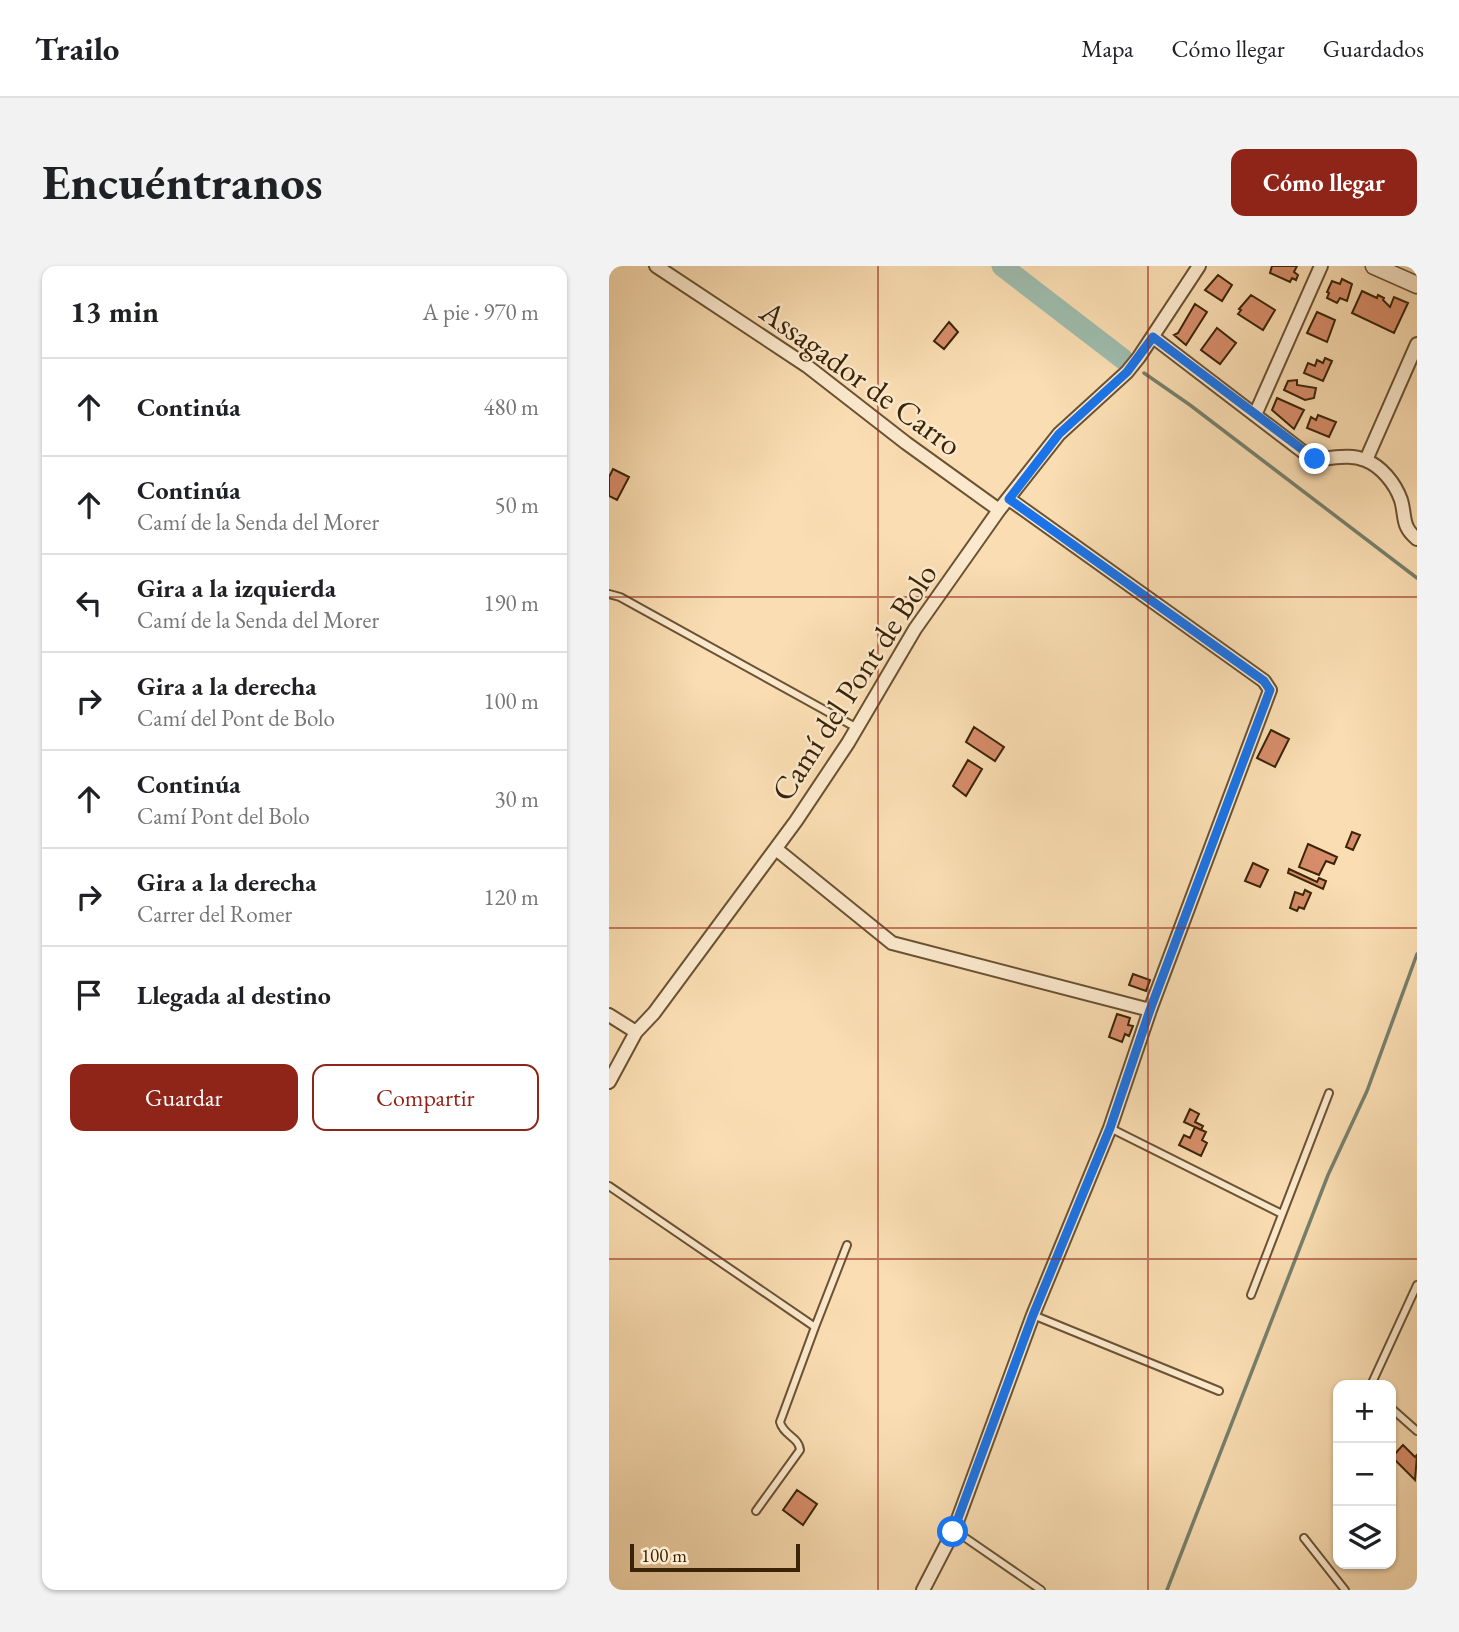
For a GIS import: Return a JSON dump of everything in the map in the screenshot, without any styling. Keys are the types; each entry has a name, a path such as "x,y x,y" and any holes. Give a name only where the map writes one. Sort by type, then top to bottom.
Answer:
{"street":[{"name":"Assagador de Carro","path":"656,266 807,366 906,443 999,510"},
{"name":"Camí del Pont de Bolo","path":"609,1082 636,1032 654,1013 776,849 857,728 915,629 999,510 1059,434 1127,372 1199,266"},
{"path":"1255,415 1321,266"},
{"path":"1374,266 1417,285"},
{"path":"1153,337 1315,459 1338,455 1366,460 1382,471 1401,499 1406,528 1417,539"},
{"path":"1366,460 1417,344"},
{"path":"923,1590 954,1530 1033,1315 1110,1128 1150,1010 1269,695 1269,685 1009,499"},
{"path":"776,849 892,943 1150,1010"},
{"path":"609,1015 636,1032"}],"lane":[{"path":"609,594 620,597 857,728"},
{"path":"1251,1295 1329,1093"},
{"path":"1110,1128 1282,1214"},
{"path":"609,1186 815,1327"},
{"path":"756,1511 800,1450 797,1441 784,1432 780,1422 847,1245"},
{"path":"1373,1380 1417,1285"},
{"path":"1033,1315 1219,1391"},
{"path":"1396,1412 1417,1431"},
{"path":"954,1530 1041,1590"},
{"path":"1304,1538 1345,1590"}],"building":[{"path":"1272,266 1297,266 1294,272 1298,275 1296,280 1292,278 1290,282 1270,273"},
{"path":"1218,275 1232,285 1222,301 1205,290"},
{"path":"1342,279 1352,284 1347,301 1340,298 1337,303 1327,298 1327,292 1332,281 1340,284"},
{"path":"1362,291 1377,298 1378,295 1384,298 1390,307 1394,297 1408,303 1394,333 1352,313"},
{"path":"1251,295 1275,310 1263,330 1238,314"},
{"path":"1195,304 1207,312 1186,345 1174,335 1178,333"},
{"path":"1317,312 1335,320 1327,342 1307,333"},
{"path":"949,322 958,332 944,349 934,341"},
{"path":"1217,328 1236,343 1220,364 1201,350"},
{"path":"1325,358 1332,361 1323,381 1304,373 1308,363 1315,366 1317,360 1323,363"},
{"path":"1297,380 1297,385 1316,388 1314,398 1305,400 1284,390 1288,381"},
{"path":"1277,398 1304,410 1294,429 1272,410"},
{"path":"1318,415 1336,422 1329,437 1307,428 1311,417 1316,420"},
{"path":"613,469 629,477 617,500 609,496 609,477"},
{"path":"974,727 1004,747 995,761 966,742"},
{"path":"1271,730 1289,739 1275,767 1257,758"},
{"path":"968,760 982,769 966,796 953,786"},
{"path":"1352,832 1360,835 1353,850 1346,847"},
{"path":"1308,844 1337,857 1334,864 1326,861 1319,875 1299,867"},
{"path":"1253,863 1268,870 1260,887 1245,881"},
{"path":"1289,869 1317,882 1319,878 1326,881 1323,889 1288,873"},
{"path":"1305,890 1311,893 1304,909 1299,907 1297,911 1290,908 1295,892 1303,895"},
{"path":"1133,974 1150,980 1146,991 1129,985"},
{"path":"1117,1014 1130,1018 1128,1025 1133,1026 1129,1036 1125,1034 1122,1042 1109,1037"},
{"path":"1190,1109 1199,1114 1195,1122 1203,1126 1201,1130 1184,1122"},
{"path":"1195,1127 1206,1132 1202,1140 1207,1143 1201,1156 1179,1145 1184,1135 1190,1138"},
{"path":"1403,1445 1415,1457 1417,1455 1415,1480 1396,1461 1396,1453"},
{"path":"797,1490 817,1504 803,1525 783,1510"}],"waterway":[{"path":"1002,266 1123,359"},
{"path":"1144,373 1417,578"},
{"path":"1167,1590 1328,1175 1367,1091 1417,954"}],"route":[{"path":"953,1532 1033,1315 1110,1128 1150,1010 1208,858 1209,847 1270,690 1264,681 1009,499 1059,434 1127,372 1153,337 1315,459"}]}
